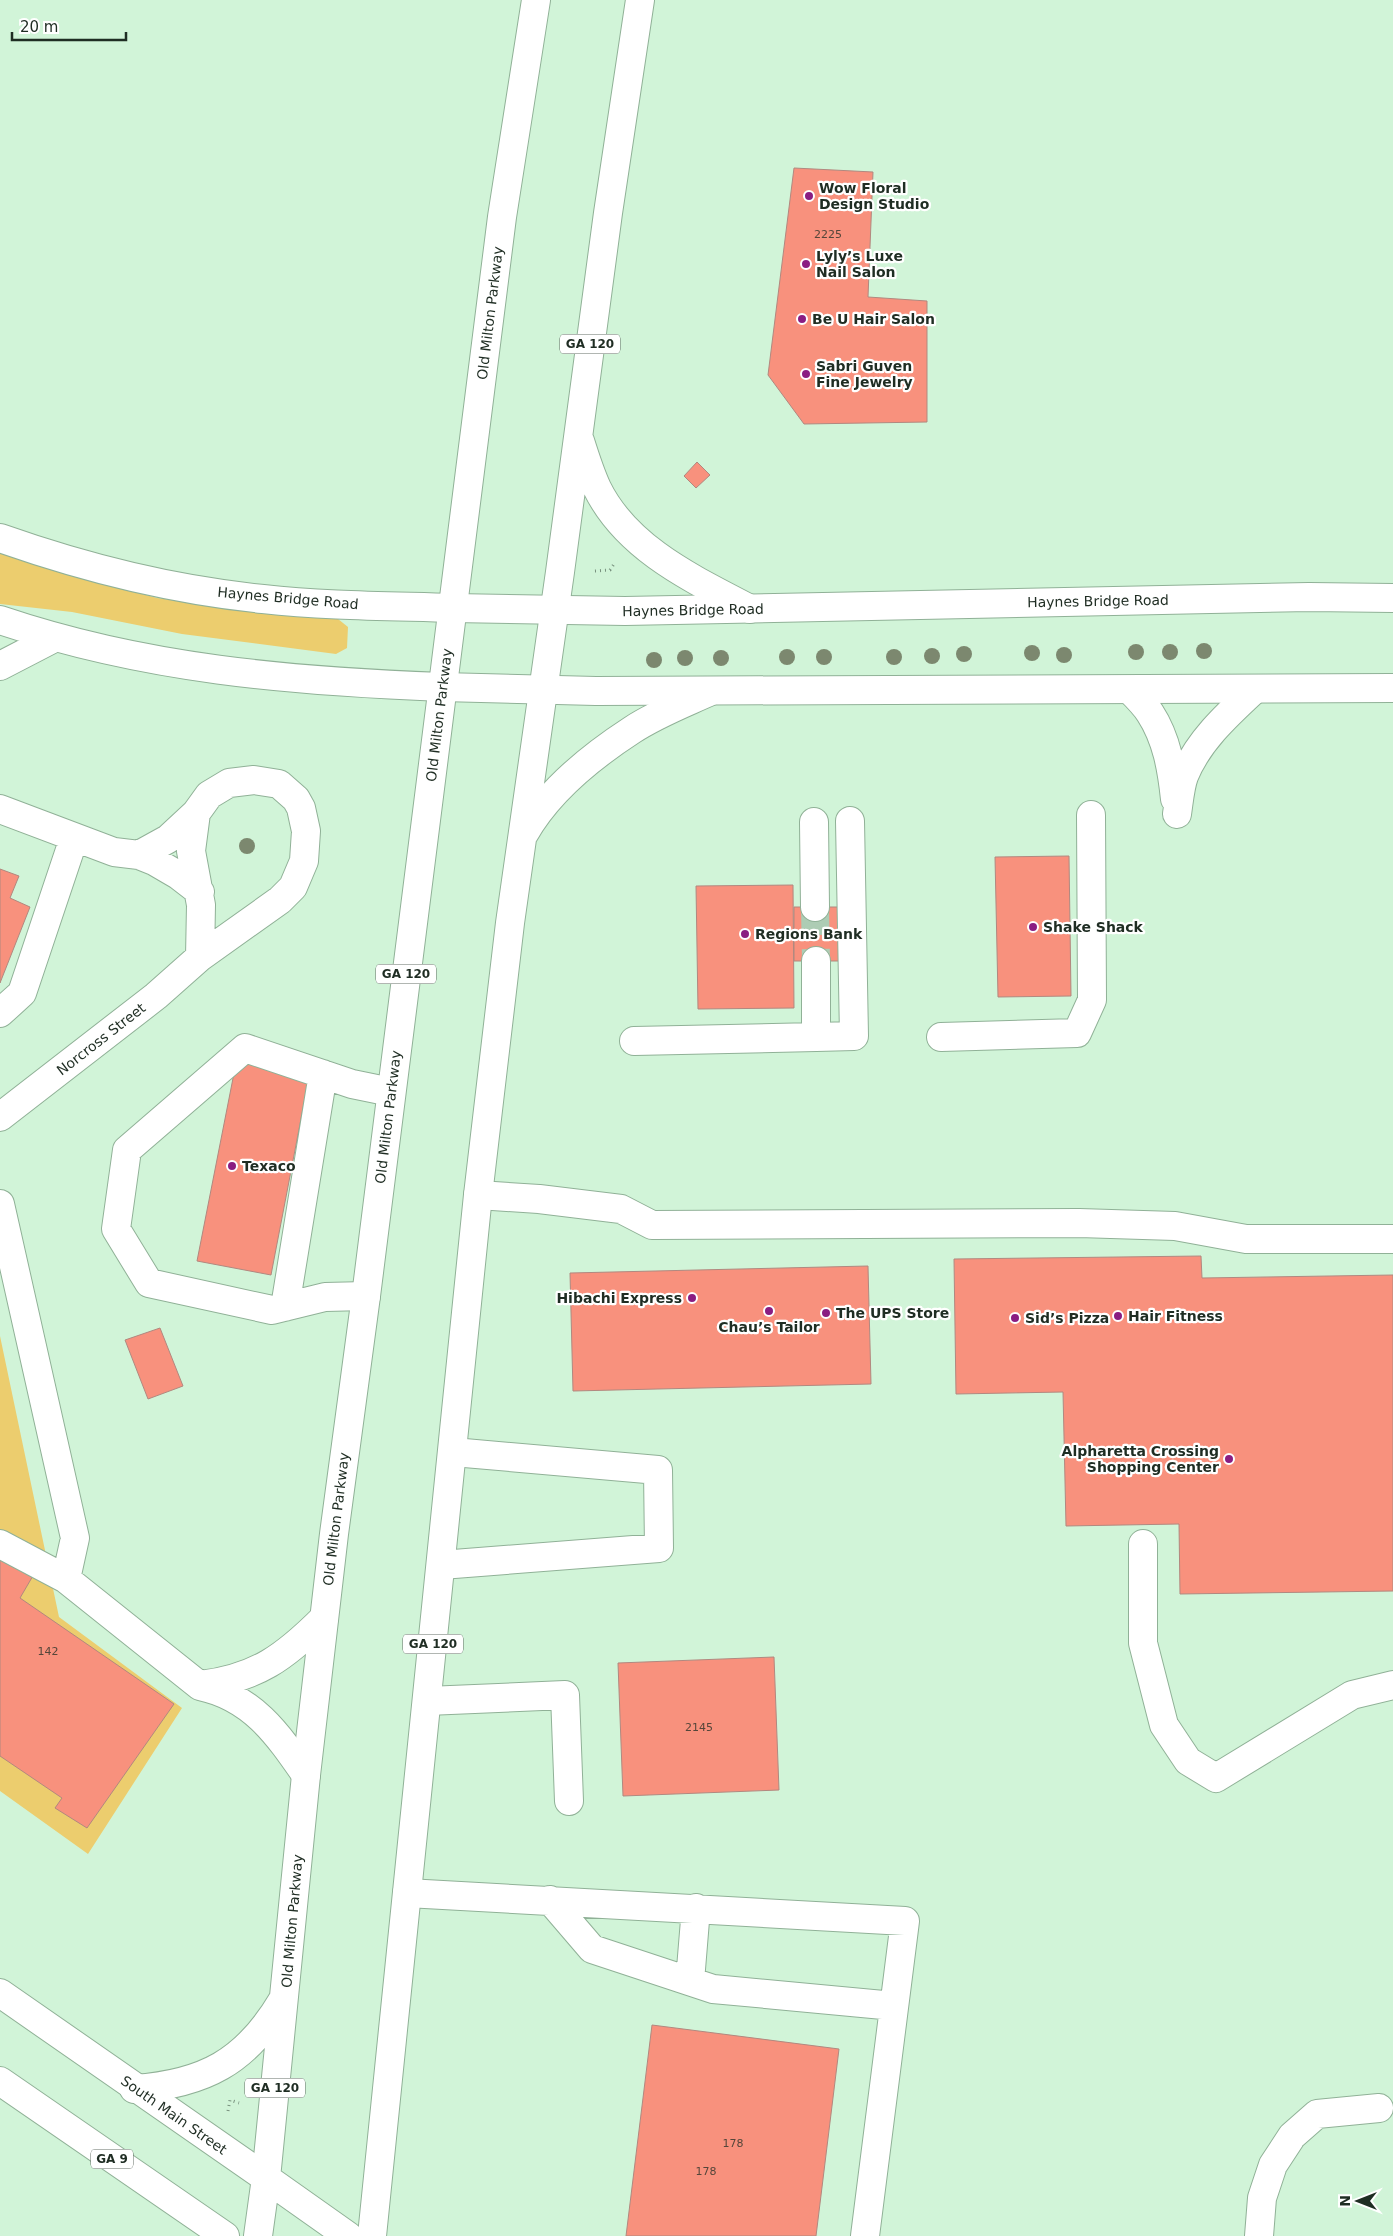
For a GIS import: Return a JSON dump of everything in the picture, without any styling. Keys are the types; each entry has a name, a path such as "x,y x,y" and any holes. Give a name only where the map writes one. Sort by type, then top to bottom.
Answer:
{"main road":[{"name":"Old Milton Parkway","path":"258,2236 266,2178 306,1775 324,1618 502,217 536,0"},
{"name":"GA 120","path":"372,2236 478,1195 521,840 608,213 640,0"},
{"path":"578,436 598,488 615,517 632,535 662,560 750,609"},
{"name":"Haynes Bridge Road","path":"0,538 63,559 182,588 264,599 453,608 554,611 750,609 1308,597 1393,598"},
{"path":"0,620 56,637 162,662 246,674 383,684 542,689 711,691 1393,688"},
{"path":"0,666 56,637"},
{"path":"1130,690 1150,713 1164,739 1172,775 1177,814 1184,777 1195,753 1229,712 1254,689"},
{"path":"521,840 531,821 547,802 605,750 633,729 711,691"},
{"name":"Norcross Street","path":"0,1117 156,996 200,957 280,900 293,887 304,861 306,831 301,808 296,799 279,784 254,780 229,783 209,795 196,813 168,839 139,855"},
{"path":"0,809 114,852 139,855 166,867 200,892"},
{"path":"196,813 191,851 200,892 202,928 200,957"},
{"path":"941,1037 1077,1033 1092,1000 1091,815"},
{"path":"634,1041 854,1036 850,821"},
{"path":"814,822 815,907"},
{"path":"0,1013 22,993 74,838"},
{"path":"816,961 816,1037"},
{"path":"366,1296 325,1297 272,1310 149,1283 116,1229 127,1150 246,1048 352,1084 391,1092"},
{"path":"285,1307 323,1074"},
{"path":"478,1195 539,1199 621,1209 652,1225 1079,1223 1175,1226 1246,1239 1393,1239"},
{"path":"0,1204 75,1538 66,1579"},
{"path":"441,1565 659,1548 658,1470 453,1452"},
{"path":"0,1544 66,1579 200,1686 220,1690 255,1711 282,1740 306,1775"},
{"path":"1143,1544 1143,1643 1164,1725 1188,1761 1216,1778 1352,1695 1393,1685"},
{"path":"200,1686 227,1681 260,1670 304,1638 324,1618"},
{"path":"427,1701 565,1695 569,1801"},
{"path":"408,1893 905,1921 865,2236"},
{"path":"550,1900 592,1948 713,1989 894,2006"},
{"path":"690,1981 696,1908"},
{"name":"South Main Street","path":"0,1993 134,2089 348,2236"},
{"path":"134,2089 190,2081 214,2070 240,2052 259,2034 284,1998"},
{"name":"GA 9","path":"0,2081 225,2236"},
{"path":"1258,2236 1262,2198 1273,2165 1292,2136 1317,2114 1379,2108"}],"path":[{"path":"227,2116 230,2100 244,2106"}],"shaded area":[{"path":"0,550 48,568 157,598 272,614 338,619 348,627 347,648 336,654 182,634 72,612 0,604"},
{"path":"0,1336 59,1617 182,1708 88,1854 0,1791"}],"building":[{"path":"794,168 873,172 868,297 927,301 927,422 804,424 768,375"},
{"path":"697,462 710,475 696,488 684,476"},
{"name":"Shake Shack","path":"1069,856 1071,996 998,997 995,857"},
{"path":"0,869 19,876 10,898 30,907 0,983"},
{"name":"Regions Bank","path":"793,885 794,1008 698,1009 696,886"},
{"path":"794,907 842,907 843,961 794,961"},
{"path":"237,1058 310,1072 271,1275 197,1261"},
{"name":"Alpharetta Crossing Shopping Center","path":"1201,1256 1202,1278 1393,1275 1393,1591 1180,1594 1179,1524 1066,1526 1063,1392 956,1394 954,1259"},
{"path":"868,1266 871,1384 573,1391 570,1273"},
{"path":"160,1328 183,1386 148,1399 125,1340"},
{"path":"0,1553 34,1574 20,1598 174,1704 87,1828 55,1808 62,1798 0,1756"},
{"path":"774,1657 779,1790 623,1796 618,1663"},
{"path":"652,2025 839,2049 816,2236 626,2236"}],"tunnel":[{"path":"815,907 816,961"}],"place":[{"name":"Wow Floral Design Studio","path":"809,196"},
{"name":"Lyly’s Luxe Nail Salon","path":"806,264"},
{"name":"Be U Hair Salon","path":"802,319"},
{"name":"Sabri Guven Fine Jewelry","path":"806,374"},
{"name":"Shake Shack","path":"1033,927"},
{"name":"Regions Bank","path":"745,934"},
{"name":"Texaco","path":"232,1166"},
{"name":"Hibachi Express","path":"692,1298"},
{"name":"Chau’s Tailor","path":"769,1311"},
{"name":"The UPS Store","path":"826,1313"},
{"name":"Hair Fitness","path":"1118,1316"},
{"name":"Sid’s Pizza","path":"1015,1318"},
{"name":"Alpharetta Crossing Shopping Center","path":"1229,1459"}]}
